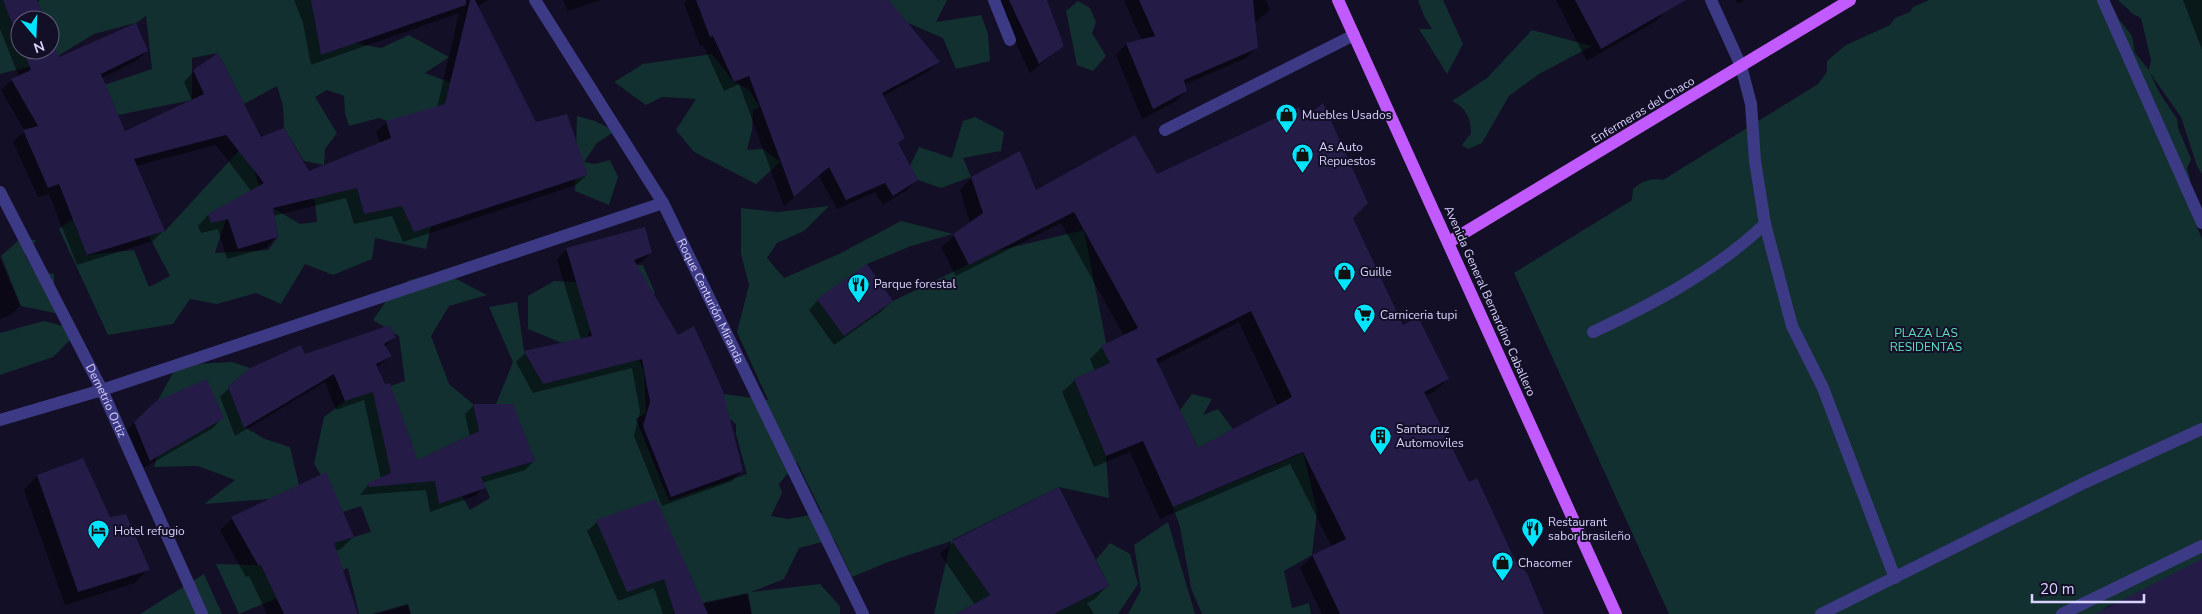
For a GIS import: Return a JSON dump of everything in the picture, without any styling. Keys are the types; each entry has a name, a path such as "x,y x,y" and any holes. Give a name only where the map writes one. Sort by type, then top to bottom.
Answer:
{"main road":[{"name":"Avenida General Bernardino Caballero","path":"1338,0 1616,614"},
{"name":"Enfermeras del Chaco","path":"1449,242 1850,0"}],"street":[{"name":"Roque Centurión Miranda","path":"535,0 663,203 863,614"},
{"path":"994,0 1010,40"},
{"path":"1711,0 1741,66 1751,104 1755,161 1765,224 1792,326 1823,388 1895,578"},
{"path":"2103,0 2202,223"},
{"path":"1165,130 1354,35"},
{"name":"Demetrio Ortiz","path":"0,192 102,390 202,614"},
{"path":"0,420 102,390 663,203"},
{"path":"1593,332 1666,296 1742,245 1765,224"},
{"path":"1821,614 2086,482 2202,429"},
{"path":"2062,614 2202,546"}],"green space":[{"path":"0,0 3,0 10,18 10,60 51,60 0,74"},
{"path":"37,0 316,0 313,12 321,55 355,43 381,48 409,35 449,57 425,73 454,84 441,117 415,131 379,118 349,126 345,114 344,96 327,90 315,97 337,133 325,149 324,165 304,161 284,128 283,106 277,86 244,104 218,53 192,58 192,100 118,115 101,86 152,69 146,16 136,23 94,34 60,55 60,10 41,10"},
{"path":"877,0 947,0 936,22 981,15 988,34 990,61 956,69 943,38 908,23"},
{"path":"1418,0 1443,0 1463,44 1447,74 1419,29 1432,29 1424,16"},
{"name":"PLAZA LAS RESIDENTAS","path":"1929,0 2109,0 2119,19 2132,36 2135,53 2149,70 2151,60 2141,18 2133,14 2118,0 2202,0 2202,174 2197,166 2181,117 2150,73 2159,92 2177,119 2178,128 2191,159 2187,168 2190,179 2183,193 2202,239 2202,563 2137,596 2108,606 2098,614 1669,614 1514,273 1632,200 1633,189 1640,184 1651,180 1663,180 1818,84 1827,72 1827,61 1846,45 1890,25 1895,18 1910,12 1913,7"},
{"path":"1078,1 1090,8 1096,22 1092,33 1106,56 1093,71 1077,65 1066,11"},
{"path":"1532,30 1592,46 1539,74 1509,96 1482,143 1468,149 1462,145 1471,133 1469,118 1461,107 1452,101 1487,78"},
{"path":"712,54 734,82 749,90 760,107 753,110 752,130 747,150 763,149 780,162 756,184 694,152 676,130 696,99 662,97 646,105 614,82 643,64"},
{"path":"577,116 595,121 615,131 597,143 584,162 595,164 610,160 618,177 609,205 575,191"},
{"path":"975,117 1004,132 1001,151 963,158 971,177 941,188 918,180 910,166 919,147 952,158 963,121"},
{"path":"246,143 259,186 227,216 215,253 268,250 278,237 273,208 300,224 317,222 315,202 298,180 324,165 330,190 355,182 364,214 400,202 431,226 426,249 375,238 372,259 333,275 305,264 281,304 256,293 217,304 190,299 173,324 108,335 59,229 73,219 87,255 134,250 149,287 170,276 149,236 165,231"},
{"path":"829,206 804,231 777,243 767,258 784,278 839,254 901,221 953,234 911,246 867,264 844,336 893,301 996,251 1084,230 1110,363 1074,379 1106,456 1109,498 1059,487 952,540 990,595 956,614 934,614 951,541 888,562 852,577 834,539 799,548 784,579 751,592 820,584 840,606 840,614 752,614 748,593 674,609 673,614 411,614 408,604 372,614 359,614 348,568 239,614 216,564 258,565 371,532 361,506 343,512 314,464 324,417 345,401 405,381 399,336 373,320 386,301 409,280 443,272 487,295 449,306 431,336 449,384 473,404 479,431 431,454 439,504 462,496 470,510 490,498 481,477 535,461 518,419 496,404 513,362 489,307 517,302 524,351 543,384 608,367 636,351 644,372 646,413 636,419 669,501 747,474 736,434 736,424 710,403 724,394 768,400 737,332 749,285 741,254 741,208 778,212","holes":["797,462 822,513 788,519 771,516 782,493 779,484"]},
{"path":"20,239 36,240 25,255 34,271 54,274 55,313 21,306 1,256"},
{"path":"643,265 655,293 616,315 594,320 587,337 562,343 528,329 528,296 554,281 576,282 615,266"},
{"path":"44,321 63,326 75,335 53,357 0,375 0,333"},
{"path":"232,362 250,368 228,387 244,427 265,439 290,447 299,485 270,499 204,504 235,480 198,466 154,467 165,429 156,404 177,365"},
{"path":"1192,394 1212,399 1203,415 1218,409 1233,429 1198,448 1180,410"},
{"path":"1303,453 1317,511 1312,555 1284,571 1292,608 1309,603 1311,614 1202,614 1191,588 1180,527 1173,507"},
{"path":"1168,522 1195,614 1128,614 1141,590 1134,545"},
{"path":"1110,543 1130,554 1138,584 1118,614 1054,614 1109,586 1096,560"},
{"path":"204,574 222,614 140,614"}],"building":[{"path":"3,0 37,0 41,10 10,10 10,18"},
{"path":"311,0 466,0 466,5 321,55"},
{"path":"470,0 475,0 536,122 567,114 588,175 414,232 402,206 364,214 357,188 273,208 278,237 238,249 228,219 211,223 208,214 264,183 226,135 134,159 165,231 87,255 59,184 48,188 23,130 38,126 11,79 31,70 27,60 60,60 60,57 136,23 148,51 101,74 125,131 204,94 193,70 218,53 261,137 284,128 309,171 391,138 386,121 445,104"},
{"path":"696,0 889,0 940,62 882,93 905,138 898,143 918,180 893,196 885,183 846,200 829,167 794,197 749,76 734,82 713,36 710,37"},
{"path":"1009,0 1047,0 1064,46 1039,64"},
{"path":"1139,0 1253,0 1258,48 1184,80 1187,91 1153,109 1126,43 1155,36"},
{"path":"1575,0 1686,0 1601,49"},
{"path":"1323,103 1368,203 1353,218 1403,325 1418,317 1449,379 1424,392 1469,482 1477,478 1516,562 1527,573 1544,614 1340,614 1312,555 1346,539 1303,452 1173,507 1143,441 1106,456 1074,379 1110,363 1101,346 1138,328 1074,212 969,265 953,234 983,213 971,177 1020,151 1036,190 1135,135 1157,174 1299,107 1304,119","holes":["1251,311 1292,397 1198,448 1156,359"]},
{"path":"645,227 652,253 634,260 678,335 694,326 723,391 743,471 671,497 643,426 650,402 642,359 543,384 524,351 592,336 566,248"},
{"path":"867,264 893,301 844,336 817,299"},
{"path":"390,325 396,337 384,344 392,356 376,364 385,384 390,383 418,460 479,431 473,404 513,404 535,461 481,477 486,488 439,504 435,481 369,487 368,483 391,473 373,392 345,401 334,374 244,428 228,387 250,368 301,345 305,354"},
{"path":"207,379 224,418 150,461 134,422 156,401"},
{"path":"83,458 110,517 126,514 150,570 78,592 37,475"},
{"path":"326,472 354,537 334,543 358,614 284,614 261,565 258,565 231,517"},
{"path":"1059,487 1109,586 1054,614 956,614 990,595 952,541"},
{"path":"656,499 708,614 675,614 664,579 627,592 596,520"},
{"path":"2202,559 2202,614 2095,614"}],"place":[{"name":"Muebles Usados","path":"1286,134"},
{"name":"As Auto Repuestos","path":"1303,173"},
{"name":"Guille","path":"1344,291"},
{"name":"Parque forestal","path":"858,303"},
{"name":"Carniceria tupi","path":"1364,334"},
{"name":"Santacruz Automoviles","path":"1380,455"},
{"name":"Restaurant sabor brasileño","path":"1532,548"},
{"name":"Hotel refugio","path":"98,550"},
{"name":"Chacomer","path":"1502,582"}]}
